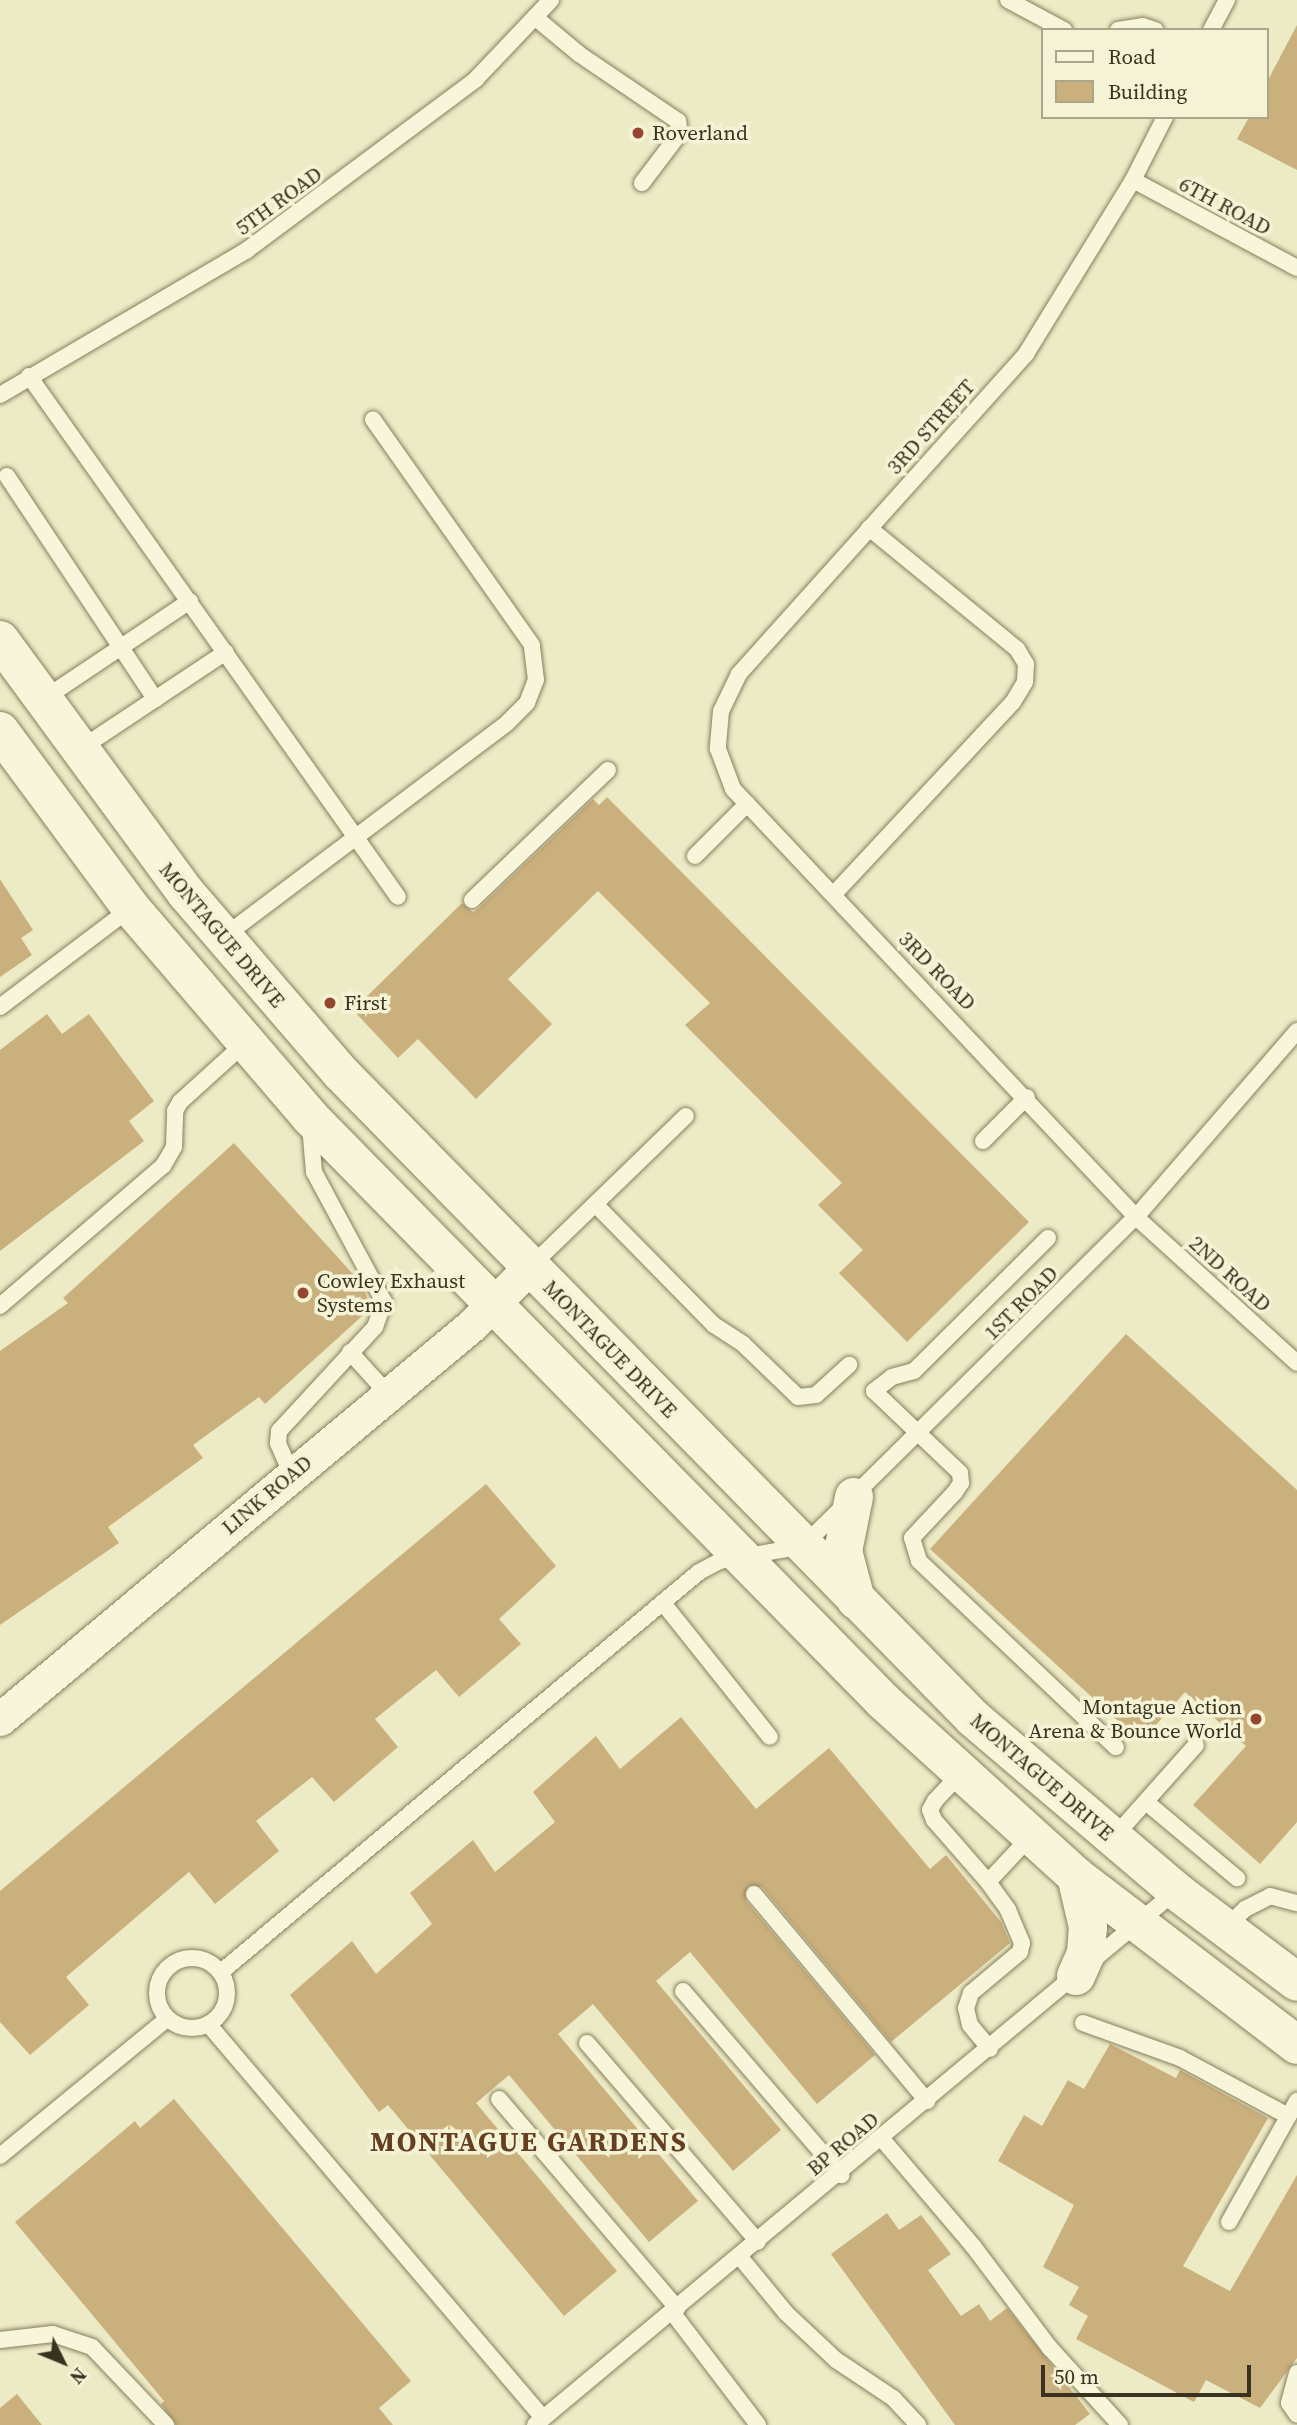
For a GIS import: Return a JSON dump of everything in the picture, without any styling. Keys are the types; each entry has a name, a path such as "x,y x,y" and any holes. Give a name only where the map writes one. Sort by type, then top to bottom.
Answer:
{"main road":[{"name":"MONTAGUE DRIVE","path":"0,640 78,751 222,938 341,1073 857,1602 974,1718 1176,1891 1297,1982"},
{"path":"0,731 131,908 244,1044 309,1116 742,1557 960,1774 1030,1837 1138,1925 1297,2045"},
{"path":"854,1497 843,1551 847,1577 857,1602"},
{"path":"1076,1876 1088,1927 1086,1954 1076,1976"}],"street":[{"name":"LINK ROAD","path":"0,1719 494,1305 530,1267"}],"lane":[{"name":"5TH ROAD","path":"0,395 247,250 476,79 537,19 551,0"},
{"path":"1008,0 1060,28"},
{"path":"1212,28 1227,0"},
{"path":"537,19 579,54 678,121 680,133 642,183"},
{"path":"1130,28 1149,28"},
{"name":"3RD STREET","path":"718,749 720,711 738,674 1026,354 1133,180 1164,119"},
{"name":"6TH ROAD","path":"1133,180 1297,268"},
{"path":"29,376 398,897"},
{"path":"222,938 354,835 507,723 527,703 537,661 532,645 373,420"},
{"path":"7,476 124,647 155,699"},
{"path":"834,894 1013,702 1025,682 1026,664 1017,649 869,528"},
{"path":"42,700 190,601"},
{"path":"78,751 226,652"},
{"name":"3RD ROAD","path":"718,749 733,789 1027,1097 1136,1217"},
{"path":"472,900 608,770"},
{"path":"695,856 747,804"},
{"path":"0,1007 131,908"},
{"name":"1ST ROAD","path":"803,1546 919,1435 1136,1217 1297,1031"},
{"path":"0,1306 163,1166 174,1147 175,1111 180,1102 244,1044"},
{"path":"984,1141 1027,1097"},
{"path":"292,1475 278,1443 279,1432 375,1327 384,1301 314,1172 309,1116"},
{"path":"530,1267 686,1116"},
{"path":"595,1205 715,1325 752,1352 798,1397 816,1395 849,1365"},
{"name":"2ND ROAD","path":"1136,1217 1297,1363"},
{"path":"1048,1238 914,1371 892,1377 874,1391 960,1473 961,1483 912,1538 919,1561 1116,1747"},
{"path":"350,1352 388,1394"},
{"path":"221,1972 699,1572 742,1557 803,1546"},
{"path":"663,1603 770,1737"},
{"path":"1112,1838 1196,1745"},
{"path":"960,1774 930,1810 939,1831 988,1882 1009,1910 1023,1942 1020,1952 971,1993 966,2008 970,2025 990,2049"},
{"path":"1146,1802 1237,1878"},
{"path":"988,1882 1030,1837"},
{"name":"BP ROAD","path":"539,2422 841,2175 1176,1891"},
{"path":"754,1894 927,2101"},
{"path":"1226,1930 1245,1909 1270,1896 1297,1903"},
{"path":"199,1958 221,1972 228,1994 225,2007 209,2025 185,2029 167,2019 156,1993 165,1970 175,1962 199,1958"},
{"path":"683,1992 841,2175"},
{"path":"0,2156 167,2019"},
{"path":"1083,2023 1180,2058 1288,2116"},
{"path":"209,2025 539,2422"},
{"path":"587,2043 758,2242"},
{"path":"499,2099 675,2310 758,2425"},
{"path":"1229,2222 1297,2101"},
{"path":"882,2139 973,2246 1050,2348 1120,2425"},
{"path":"740,2257 786,2313 836,2360 893,2399 918,2425"},
{"path":"0,2340 53,2334 92,2347 166,2425"},
{"path":"1297,2373 1289,2403 1297,2416"}],"building":[{"path":"1297,25 1297,170 1237,139 1248,119 1269,119 1269,78"},
{"path":"607,797 1029,1222 907,1342 839,1273 863,1250 818,1205 842,1183 685,1025 710,1003 598,891 508,979 552,1024 476,1099 418,1039 398,1058 353,1010 462,903 473,912 479,908 593,799 599,805"},
{"path":"0,879 33,930 21,938 32,955 0,977"},
{"path":"47,1014 62,1034 89,1014 154,1101 129,1121 144,1141 0,1251 0,1050"},
{"path":"234,1143 362,1284 371,1308 265,1404 259,1397 193,1445 203,1458 108,1527 119,1543 0,1625 0,1351 68,1303 63,1298"},
{"path":"1126,1334 1297,1490 1297,1822 1260,1864 1193,1805 1246,1746 1185,1692 1141,1742 930,1549"},
{"path":"486,1484 556,1566 499,1619 521,1644 459,1697 436,1670 375,1719 398,1747 334,1802 312,1777 256,1821 279,1851 215,1904 189,1872 66,1977 89,2005 30,2055 0,2022 0,1891"},
{"path":"681,1717 756,1809 829,1748 930,1869 946,1855 1001,1922 1010,1943 891,2042 762,1887 748,1886 746,1901 875,2055 817,2104 690,1952 656,1981 781,2130 733,2171 593,2004 558,2034 698,2201 649,2242 509,2075 476,2103 617,2271 564,2316 388,2105 379,2112 290,1995 352,1941 376,1974 432,1924 410,1893 473,1840 495,1872 555,1822 533,1792 596,1736 620,1769"},
{"path":"1110,2044 1176,2078 1180,2070 1268,2118 1183,2266 1230,2291 1297,2175 1297,2358 1260,2408 1206,2380 1194,2402 1076,2339 1088,2316 1069,2305 1079,2287 1043,2267 1074,2205 998,2161 1024,2115 1042,2126 1068,2080 1084,2089"},
{"path":"174,2099 411,2381 379,2408 393,2425 176,2425 161,2404 164,2401 15,2222 135,2121 140,2128"},
{"path":"887,2213 899,2230 921,2215 951,2254 928,2270 961,2316 979,2304 990,2321 1007,2308 1090,2414 1075,2425 955,2425 831,2254"},
{"path":"17,2394 42,2425 0,2425 0,2408"}],"place":[{"name":"Roverland","path":"638,133"},
{"name":"First","path":"330,1003"},
{"name":"Cowley Exhaust Systems","path":"303,1293"},
{"name":"Montague Action Arena & Bounce World","path":"1256,1719"}],"district":[{"name":"MONTAGUE GARDENS","path":"529,2141"}]}
